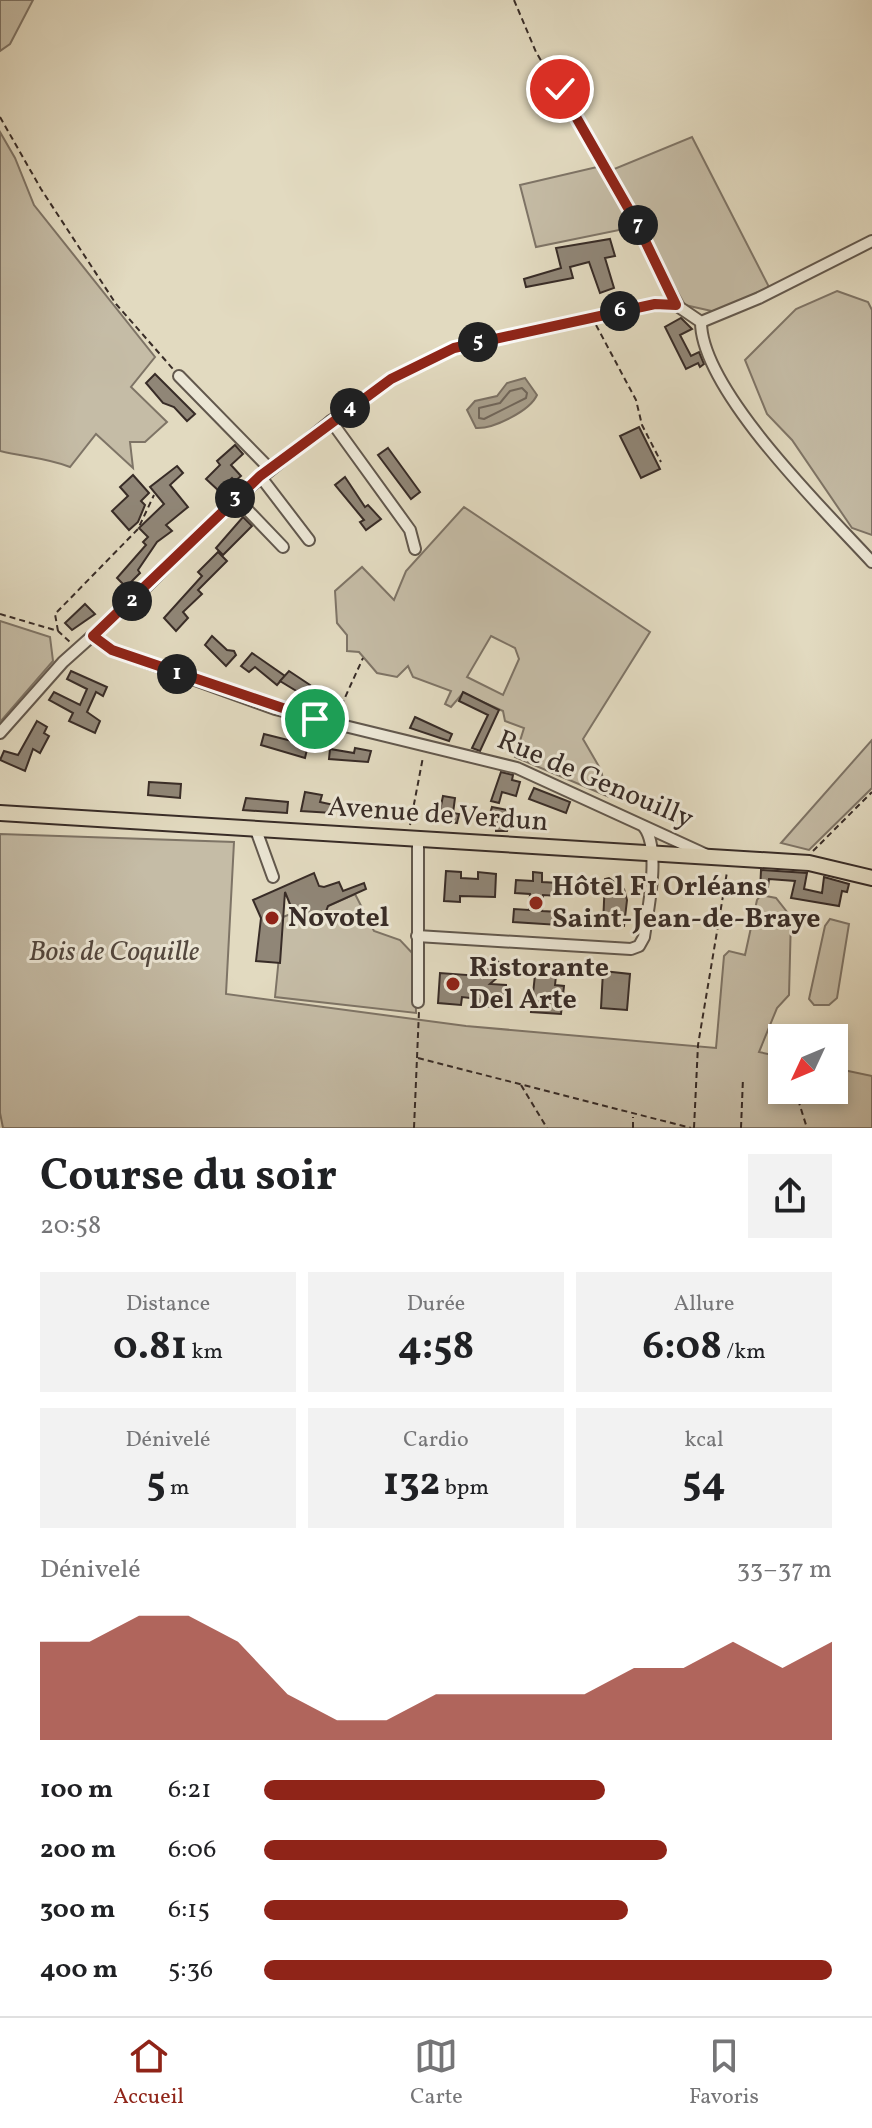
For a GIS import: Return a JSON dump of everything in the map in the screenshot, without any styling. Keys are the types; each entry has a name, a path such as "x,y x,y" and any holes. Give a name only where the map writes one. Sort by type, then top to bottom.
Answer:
{"main road":[{"name":"Avenue de Verdun","path":"0,813 809,863 872,878"}],"street":[{"path":"635,220 676,305 701,322 706,349 741,412 771,453 872,562"},
{"path":"701,322 759,298 872,241"},
{"path":"0,733 78,649 260,476 391,379 454,348 655,304 676,305"},
{"path":"179,376 270,469"},
{"path":"331,421 410,530 415,549"},
{"path":"260,476 309,540"},
{"path":"236,498 283,547"},
{"name":"Rue de Genouilly","path":"93,636 112,650 275,709 517,768 712,857"},
{"path":"417,936 631,949 639,946 644,937 653,855 650,834 643,826"},
{"path":"256,830 273,877"},
{"path":"653,855 662,841 655,830"},
{"path":"413,839 418,1002"}],"path":[{"path":"514,0 536,52 599,154 635,220"},
{"path":"0,117 41,189 116,304 179,376"},
{"path":"595,316 597,328 636,400 642,425 661,462"},
{"path":"58,631 55,614 138,529 154,495"},
{"path":"0,614 58,631 78,649"},
{"path":"333,723 363,658"},
{"path":"413,839 426,744"},
{"path":"812,852 872,792"},
{"path":"418,1058 692,1128 698,1045 729,865"},
{"path":"414,1128 418,1002"},
{"path":"741,1128 743,1078"},
{"path":"521,1085 547,1128"},
{"path":"799,1104 807,1128"},
{"path":"633,1115 633,1128"}],"green space":[{"path":"0,0 33,0 10,44 0,51"},
{"path":"0,132 15,158 34,205 155,357 131,387 167,422 145,442 130,442 133,468 96,434 70,467 0,451"},
{"path":"692,137 769,287 716,312 685,305 633,213 623,217 634,227 536,247 520,185 597,167 612,170"},
{"path":"837,291 868,302 872,310 872,535 852,528 792,440 767,414 745,360 796,309"},
{"path":"464,507 650,632 583,739 601,770 607,796 515,757 524,728 505,721 503,711 463,693 451,707 445,704 451,691 413,677 408,666 397,677 377,673 359,652 347,651 347,635 337,623 335,591 362,567 394,600 406,571","holes":["491,636 515,648 519,659 503,695 467,677"]},
{"path":"0,621 50,637 53,661 0,722"},
{"path":"872,740 872,788 809,850 781,843"},
{"name":"Bois de Coquille","path":"0,834 234,842 226,994 466,1026 716,1048 724,956 729,951 745,955 757,900 761,895 776,898 791,917 789,995 768,1024 759,1052 768,1054 768,1104 848,1104 848,1071 872,1076 872,1128 3,1128 0,1113"},
{"path":"355,894 374,931 400,940 415,956 416,1013 275,997 283,917 293,913 302,923 325,914 328,906"},
{"path":"830,919 849,924 837,998 829,1005 814,1005 809,999 825,926"}],"water":[{"path":"525,378 537,395 533,401 510,418 492,426 476,428 467,410 475,401 497,396 507,383"}],"building":[{"path":"610,239 615,256 605,258 614,288 600,293 589,262 570,267 573,278 526,287 524,279 561,268 556,248"},
{"path":"681,318 692,329 680,335 691,356 699,352 704,364 700,367 698,363 686,369 665,327"},
{"path":"155,374 195,414 187,421 174,407 163,403 146,383"},
{"path":"639,427 660,469 641,478 620,436"},
{"path":"235,445 243,454 231,465 241,476 235,481 232,478 219,491 206,479 220,465 217,461"},
{"path":"388,448 420,492 411,499 378,455"},
{"path":"177,466 183,473 170,485 188,507 166,525 172,531 157,542 138,570 140,573 126,587 117,578 146,545 143,542 148,537 139,528 164,504 150,487"},
{"path":"133,475 149,493 141,501 145,505 138,522 129,530 112,511 128,496 120,487"},
{"path":"345,477 365,507 368,505 381,519 366,530 360,522 364,520 335,485"},
{"path":"243,517 252,526 223,555 216,548"},
{"path":"218,552 227,561 198,590 202,594 183,612 188,618 176,631 164,618 202,576 198,572"},
{"path":"85,604 95,614 72,630 65,623"},
{"path":"212,636 236,655 226,666 205,645"},
{"path":"252,653 285,676 277,685 255,667 249,672 241,666"},
{"path":"71,671 107,687 103,696 96,692 87,712 100,721 95,733 69,721 73,713 49,700 54,692 80,705 87,689 67,679"},
{"path":"289,671 310,685 303,695 280,681"},
{"path":"463,692 499,710 480,751 472,748 488,715 459,701"},
{"path":"415,717 452,734 449,741 410,728"},
{"path":"37,721 47,727 44,733 49,736 40,753 33,749 25,771 0,760 4,751 18,755"},
{"path":"264,734 308,745 305,758 261,745"},
{"path":"355,748 371,751 368,762 329,759 330,749 354,753"},
{"path":"501,772 513,775 512,780 520,782 516,796 502,792 499,803 491,801"},
{"path":"149,782 181,784 180,798 148,795"},
{"path":"534,788 570,802 566,813 529,799"},
{"path":"305,792 322,795 320,802 334,805 332,813 301,811"},
{"path":"443,796 455,798 453,813 459,814 457,823 438,820"},
{"path":"246,798 288,802 287,813 243,810"},
{"path":"492,807 512,811 507,831 496,831 496,825 487,824"},
{"path":"761,870 807,873 804,889 822,893 824,877 849,884 847,892 842,891 839,906 791,898 795,881 769,879 767,894 760,892"},
{"path":"446,871 461,872 461,878 478,879 478,872 496,874 495,897 460,896 460,902 444,901"},
{"name":"Hôtel F1 Orléans Saint-Jean-de-Braye","path":"533,872 542,873 542,882 559,883 559,896 543,895 542,911 559,912 559,925 513,922 514,909 529,910 530,894 515,893 516,880 533,881"},
{"name":"Novotel","path":"314,873 319,886 339,882 343,891 364,883 366,889 328,906 325,914 303,923 296,919 285,892 280,963 256,961 261,918 253,900"},
{"path":"609,878 624,889 627,900 624,926 603,925 605,879"},
{"path":"497,960 506,970 490,984 506,985 505,1007 479,1006 479,999 462,997 461,1005 438,1003 440,973 480,976 481,964 491,964"},
{"path":"603,971 630,974 627,1010 601,1008"},
{"path":"535,975 556,976 555,985 564,986 561,1014 531,1012"}],"place":[{"name":"Hôtel F1 Orléans Saint-Jean-de-Braye","path":"536,903"},
{"name":"Novotel","path":"272,918"},
{"name":"Ristorante Del Arte","path":"453,984"}],"route":[{"path":"315,719 275,709 112,650 93,636 260,476 391,379 454,348 655,304 676,305 635,220 560,89"}]}
